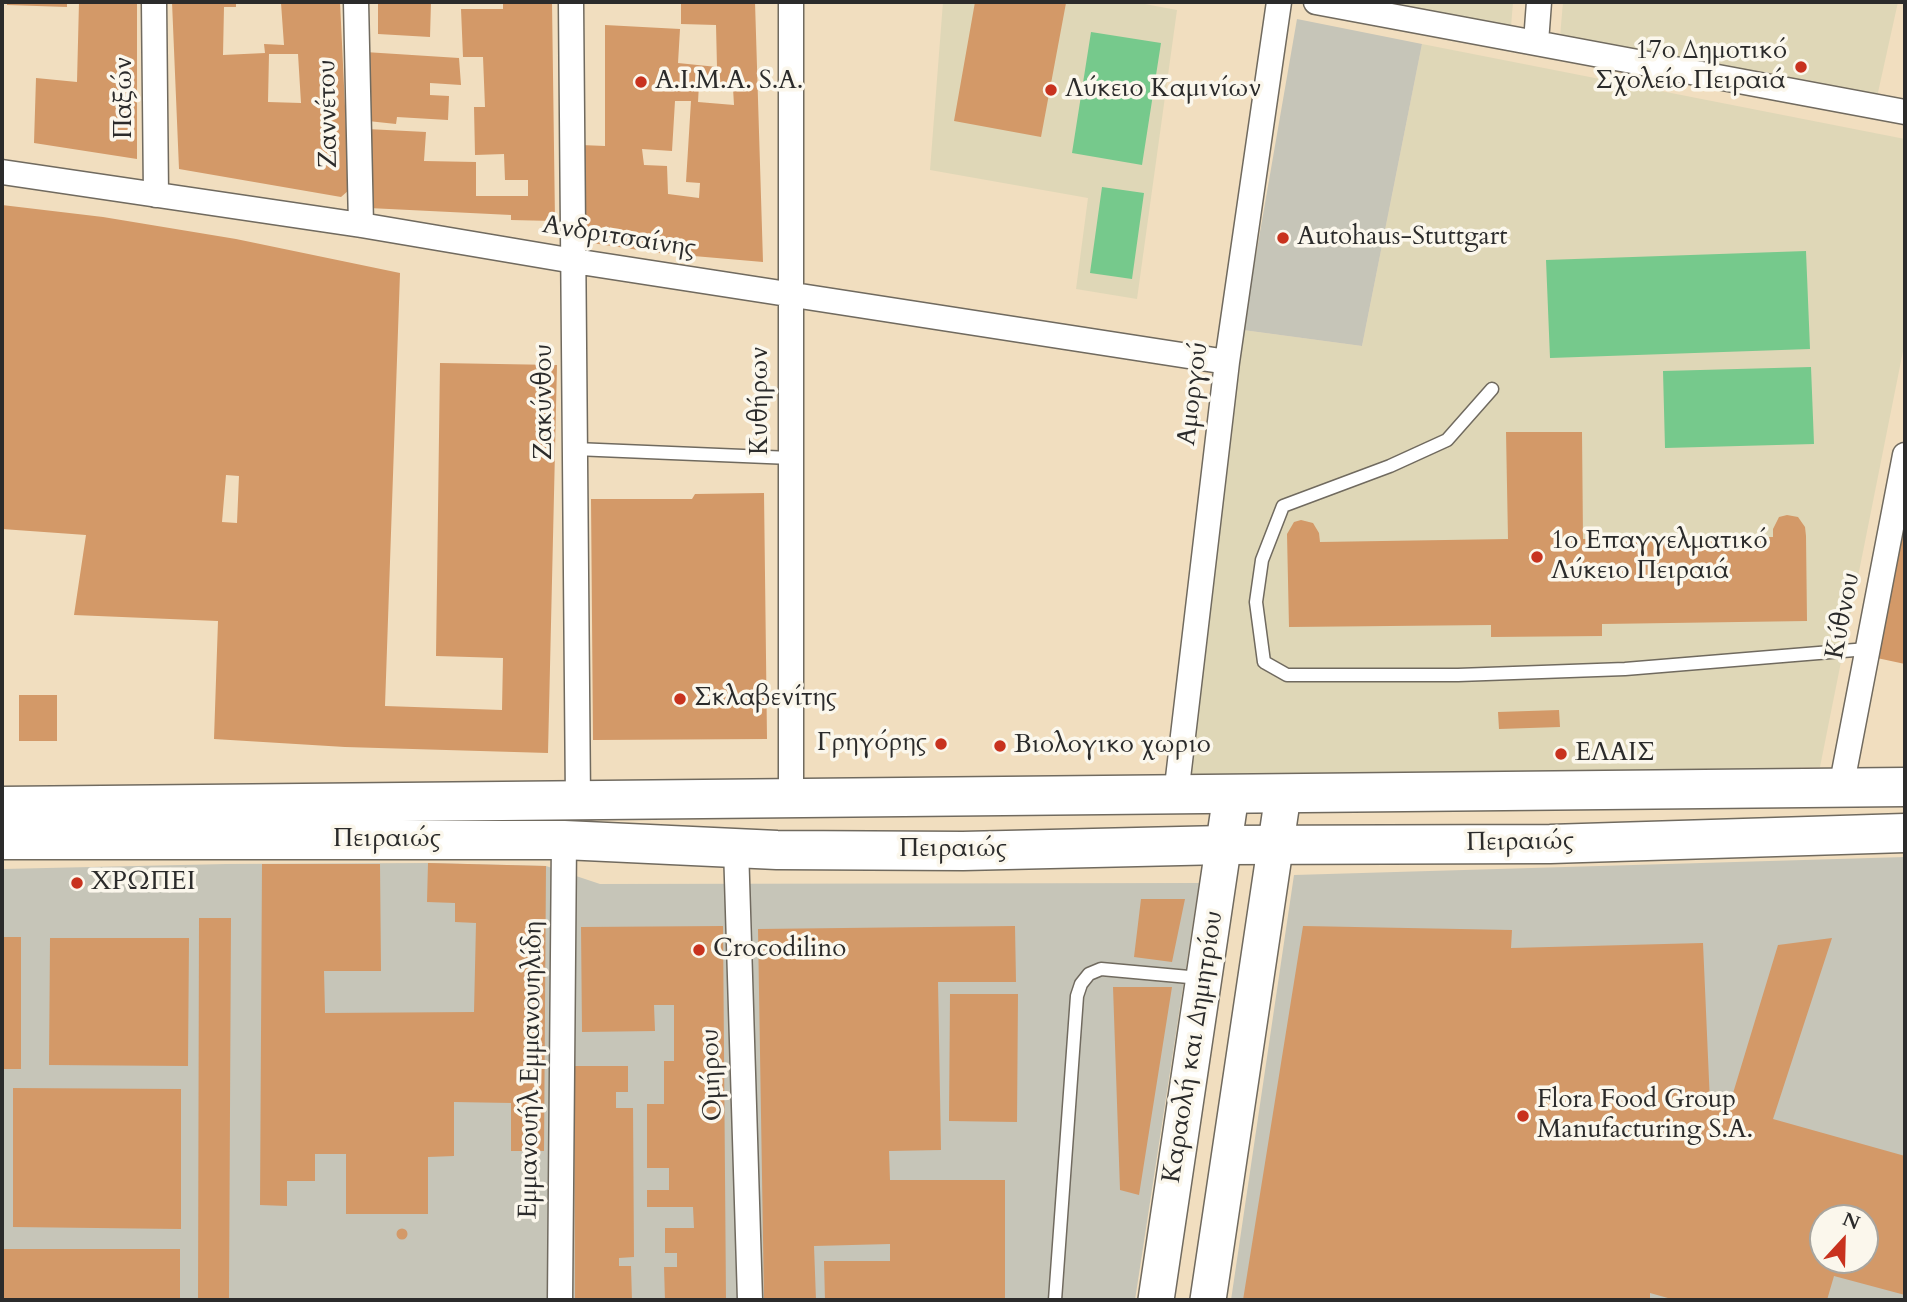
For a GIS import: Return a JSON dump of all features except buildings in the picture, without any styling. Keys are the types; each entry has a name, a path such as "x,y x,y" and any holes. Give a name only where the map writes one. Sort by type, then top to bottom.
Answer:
{"main road":[{"name":"Πειραιώς","path":"2,806 1905,787"},
{"name":"Καραολή και Δημητρίου","path":"1156,1300 1231,794"},
{"name":"Καραολή και Δημητρίου","path":"1208,1300 1283,794"},
{"name":"Πειραιώς","path":"2,841 564,840 777,850 963,851 1224,845 1550,844 1905,833"}],"street":[{"name":"Παξών","path":"154,2 156,195"},
{"name":"Ζαννέτου","path":"356,2 361,225"},
{"name":"Ζακύνθου","path":"571,2 578,801"},
{"name":"Κυθήρων","path":"791,2 791,799"},
{"name":"Αμοργού","path":"1176,794 1227,362 1279,2"},
{"path":"1317,2 1905,112"},
{"path":"1536,42 1539,2"},
{"name":"Ανδριτσαίνης","path":"2,172 361,225 573,261 1227,362"},
{"name":"Κύθνου","path":"1841,788 1905,455"},
{"name":"Εμμανουήλ Εμμανουηλίδη","path":"560,1300 564,840"},
{"name":"Ομήρου","path":"736,848 750,1300"}],"lane":[{"path":"1492,389 1447,440 1390,466 1283,506 1262,560 1256,602 1264,662 1287,675 1458,675 1625,669 1867,649"},
{"path":"575,449 791,458"},
{"path":"1055,1300 1077,996 1081,984 1089,974 1101,969 1204,978"}],"shaded area":[{"name":"Λύκειο Καμινίων","path":"943,2 1134,2 1177,10 1137,299 1076,289 1088,198 930,170"},
{"path":"1372,2 1513,2 1511,27"},
{"name":"17ο Δημοτικό Σχολείο Πειραιά","path":"1563,2 1898,2 1877,97 1560,37"},
{"path":"1297,19 1422,44 1362,346 1243,330"},
{"name":"1ο Επαγγελματικό Λύκειο Πειραιά","path":"1422,44 1905,139 1905,341 1820,767 1182,782 1243,330 1362,346"},
{"name":"Flora Food Group Manufacturing S.A.","path":"1905,857 1905,1300 1231,1300 1294,875"},
{"path":"428,863 546,866 600,884 1199,883 1135,1300 2,1300 2,869"}],"green space":[{"path":"1091,32 1161,43 1142,165 1072,153"},
{"path":"1102,187 1144,193 1132,279 1090,273"},
{"path":"1806,251 1810,349 1550,358 1546,260"},
{"path":"1811,367 1814,444 1665,448 1663,371"}],"place":[{"name":"17ο Δημοτικό Σχολείο Πειραιά","path":"1801,67"},
{"name":"A.I.M.A. S.A.","path":"641,82"},
{"name":"Λύκειο Καμινίων","path":"1051,90"},
{"name":"Autohaus-Stuttgart","path":"1283,238"},
{"name":"1ο Επαγγελματικό Λύκειο Πειραιά","path":"1537,557"},
{"name":"Σκλαβενίτης","path":"680,699"},
{"name":"Γρηγόρης","path":"941,744"},
{"name":"Βιολογικο χωριο","path":"1000,746"},
{"name":"ΕΛΑΙΣ","path":"1561,754"},
{"name":"ΧΡΩΠΕΙ","path":"77,883"},
{"name":"Crocodilino","path":"699,950"},
{"name":"Flora Food Group Manufacturing S.A.","path":"1523,1116"}]}
